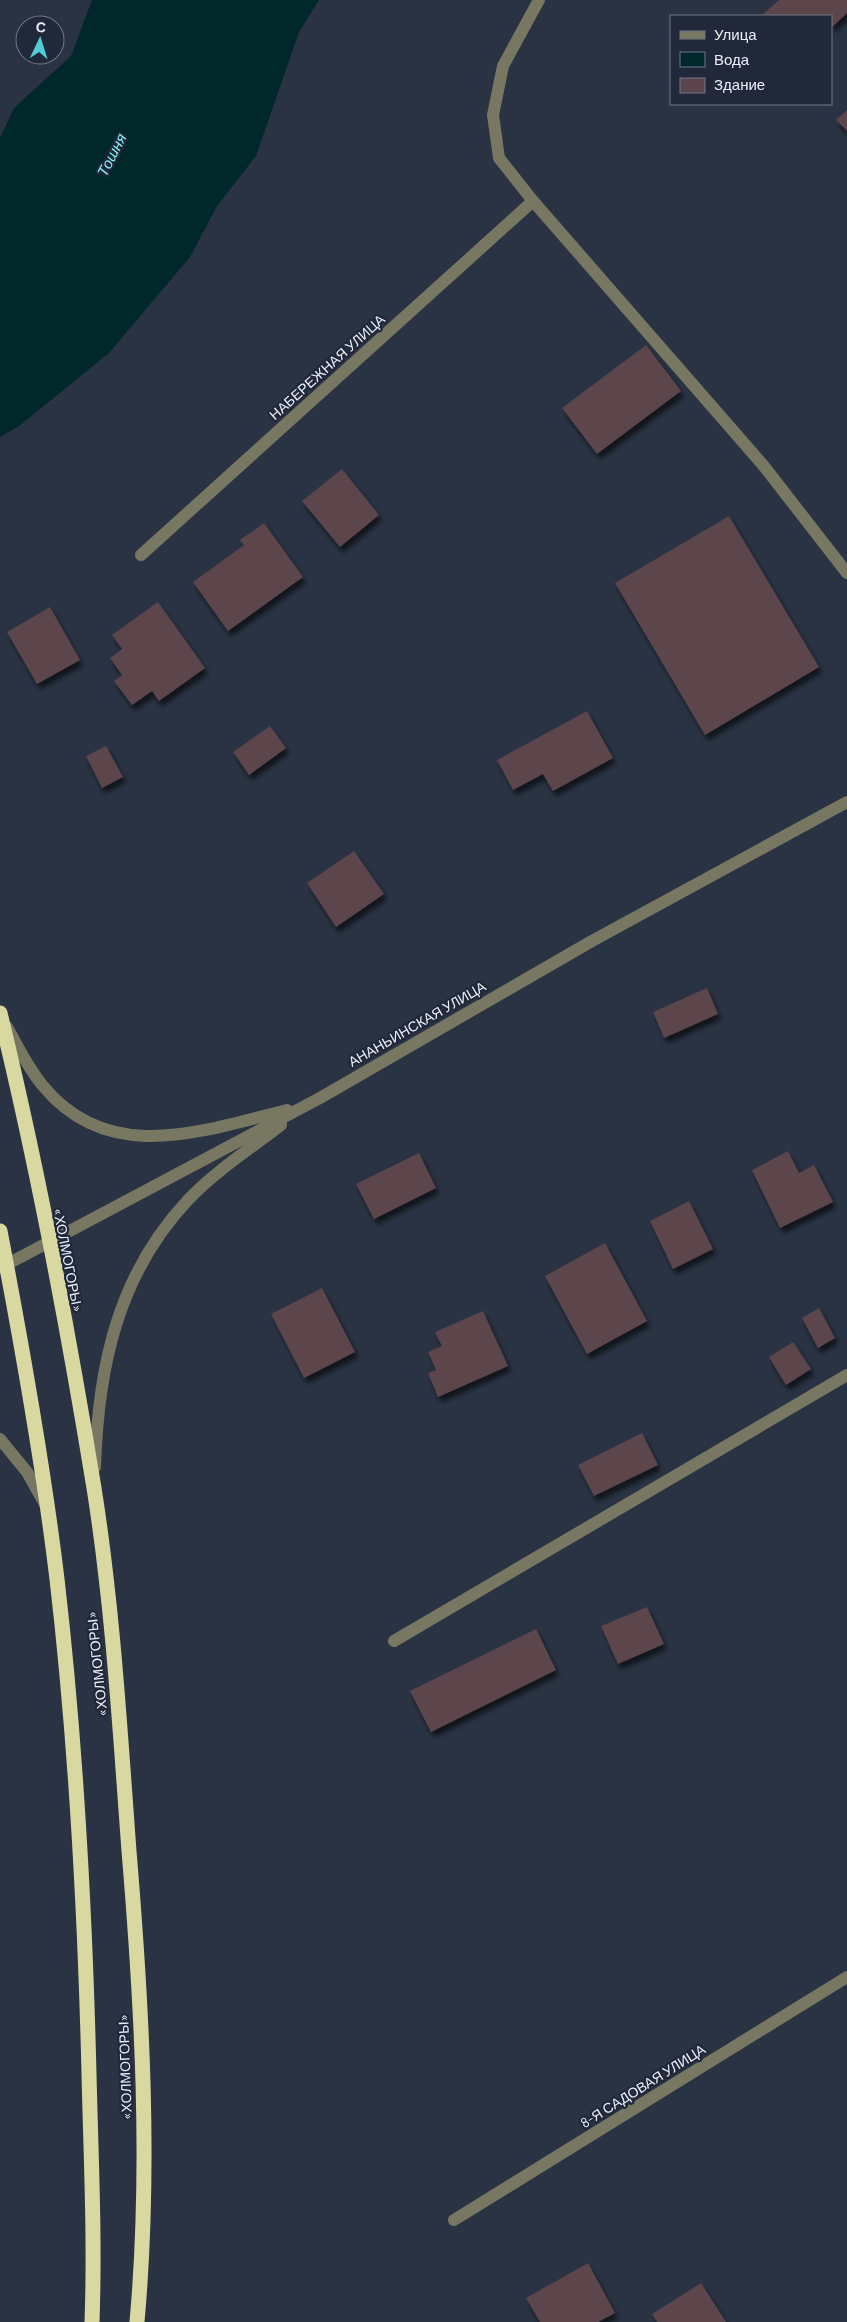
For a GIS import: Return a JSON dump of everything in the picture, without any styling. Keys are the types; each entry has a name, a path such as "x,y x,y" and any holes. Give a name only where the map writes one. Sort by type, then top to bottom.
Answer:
{"highway":[{"name":"«ХОЛМОГОРЫ»","path":"1,1015 49,1241 94,1490 118,1693 137,1940 144,2167 138,2322"},
{"path":"0,1231 3,1266 47,1508 68,1698 80,1856 86,1973 92,2204 92,2322"}],"street":[{"path":"539,0 503,66 493,115 500,158 533,201 763,465 847,573"},
{"name":"НАБЕРЕЖНАЯ УЛИЦА","path":"141,555 533,201"},
{"name":"АНАНЬИНСКАЯ УЛИЦА","path":"3,1266 306,1105 592,941 847,802"},
{"path":"1,1015 25,1061 43,1086 60,1104 83,1122 106,1131 132,1136 188,1135 306,1105"},
{"path":"94,1490 96,1422 107,1355 120,1309 139,1268 167,1224 188,1200 306,1105"},
{"path":"394,1641 847,1375"},
{"path":"0,1439 27,1472 47,1508"},
{"name":"8-Я САДОВАЯ УЛИЦА","path":"454,2220 847,1977"}],"water":[{"name":"Тошня","path":"92,0 319,0 299,32 256,156 217,206 190,257 109,353 19,426 0,437 0,138 14,108 61,65 65,65 65,61 71,56"}],"building":[{"path":"779,0 847,0 847,13 832,27 832,15 762,15"},
{"path":"847,110 847,131 836,120"},
{"path":"646,345 681,391 597,454 562,408"},
{"path":"342,469 379,515 340,547 302,501"},
{"path":"729,516 819,667 705,735 615,583"},
{"path":"264,523 303,577 228,631 193,582 244,545 240,540"},
{"path":"158,602 205,668 159,701 152,691 132,705 114,681 122,675 110,658 122,649 112,635"},
{"path":"50,607 80,660 37,684 7,632"},
{"path":"587,711 613,758 553,791 543,774 513,790 497,760"},
{"path":"270,726 286,748 249,775 233,752"},
{"path":"106,746 123,777 102,788 86,756"},
{"path":"354,851 384,894 336,927 307,883"},
{"path":"707,988 718,1014 664,1038 653,1012"},
{"path":"788,1151 799,1173 814,1165 833,1202 780,1228 752,1170"},
{"path":"419,1153 436,1188 374,1219 356,1184"},
{"path":"689,1201 713,1249 673,1269 650,1221"},
{"path":"605,1243 647,1321 587,1354 545,1276"},
{"path":"322,1288 355,1352 304,1378 271,1314"},
{"path":"819,1308 835,1338 818,1348 802,1318"},
{"path":"483,1311 508,1366 438,1397 428,1373 436,1370 428,1352 442,1346 435,1332"},
{"path":"793,1342 811,1369 786,1385 769,1357"},
{"path":"642,1433 658,1465 594,1496 578,1465"},
{"path":"647,1607 664,1644 618,1664 601,1626"},
{"path":"536,1629 556,1670 431,1732 410,1691"},
{"path":"588,2263 615,2313 598,2322 540,2322 526,2298"},
{"path":"701,2283 726,2322 657,2322 652,2314"}]}
